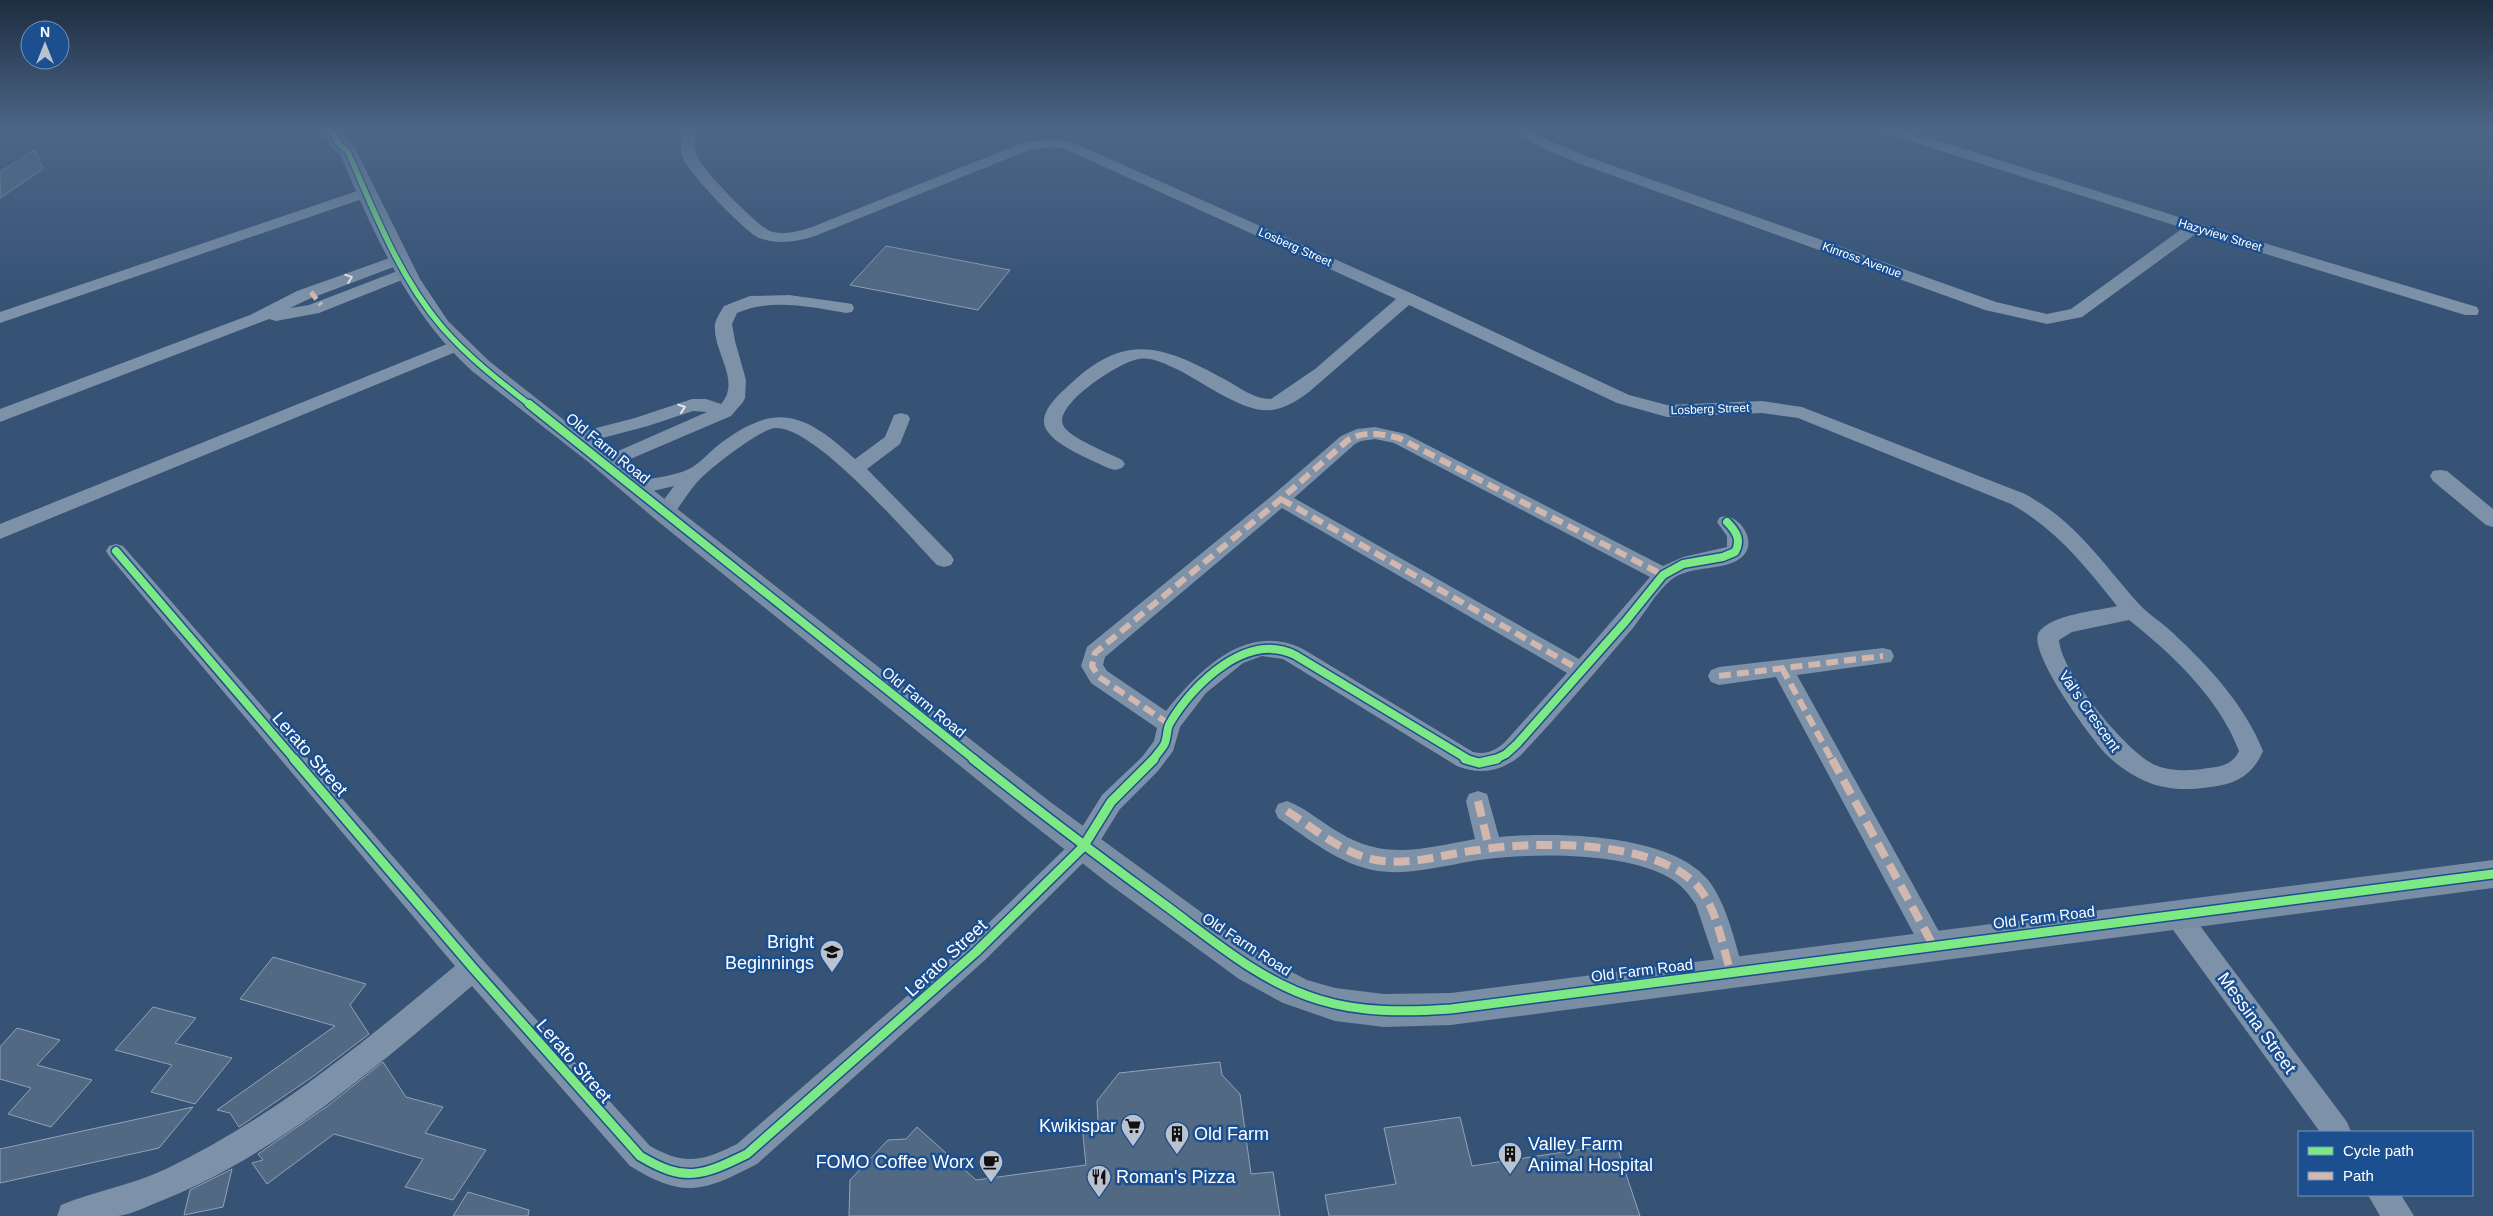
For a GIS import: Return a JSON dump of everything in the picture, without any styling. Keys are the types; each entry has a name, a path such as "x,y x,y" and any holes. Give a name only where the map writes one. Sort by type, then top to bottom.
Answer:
{"street":[{"name":"Old Farm Road","path":"363,185 402,266 434,314 457,344 492,376 607,463 664,513 1082,847 1248,964 1291,989 1317,1000 1344,1007 1400,1012 1451,1009 1933,945 2493,874"},
{"name":"Losberg Street","path":"713,185 758,232 771,236 792,237 824,228 931,185"},
{"name":"Losberg Street","path":"1155,185 1407,298 1527,356 1634,404 1667,410 1701,411 1762,407 1802,413 1884,447"},
{"name":"Kinross Avenue","path":"1650,185 1991,306 2034,318 2063,317 2086,308 2195,227"},
{"name":"Hazyview Street","path":"2062,185 2470,311"},
{"path":"0,318 366,193"},
{"path":"0,416 256,319 313,308 402,266"},
{"path":"1114,464 1080,446 1055,429 1052,419 1057,406 1064,398 1113,362 1132,354 1152,354 1180,365 1249,401 1259,404 1277,404 1302,389 1407,298"},
{"path":"607,463 662,437 724,412 732,406 738,383 722,326 724,316 732,308 744,303 765,300 790,300 846,308"},
{"path":"0,532 457,344"},
{"path":"576,440 641,422 692,405 706,405 724,412"},
{"path":"856,468 893,440 901,419"},
{"path":"699,471 758,428 781,422 804,428 856,468 865,480 944,560"},
{"path":"1664,575 1389,435 1357,435 1348,440 1281,499 1095,653 1092,666 1099,677 1169,724 1198,686 1220,666 1248,651 1272,649 1295,655 1331,675 1472,763 1497,760 1510,752 1664,575 1683,564 1723,557 1735,552 1738,545 1737,533 1727,522"},
{"name":"Val's Crescent","path":"1884,447 2018,499 2046,514 2074,540 2133,611 2157,630 2239,724 2251,751 2246,763 2241,768 2226,775 2206,779 2169,779 2158,776 2134,765 2117,752 2085,710 2055,662 2048,643 2048,636 2066,625 2133,611"},
{"path":"636,488 693,475 664,513"},
{"path":"2440,476 2493,520"},
{"path":"1281,499 1582,671"},
{"name":"Lerato Street","path":"116,550 473,968 640,1156 662,1169 686,1175 715,1170 747,1154 976,952 1082,847 1111,802 1150,764 1165,744 1169,724"},
{"path":"1719,676 1883,656"},
{"path":"1782,668 1933,945"},
{"path":"1478,801 1488,848"},
{"path":"1287,810 1341,845 1374,859 1410,862 1488,848 1545,845 1604,849 1636,855 1683,872 1699,888 1705,899 1731,973"},
{"name":"Messina Street","path":"2177,914 2336,1131"},
{"path":"72,1216 173,1180 239,1145 358,1063 473,968"},
{"path":"2384,1196 2398,1216"}],"building":[{"path":"0,185 20,185 0,198"},
{"path":"886,246 1010,270 978,310 850,285"},
{"path":"273,957 366,984 350,1005 369,1034 315,1075 239,1127 230,1113 217,1110 335,1026 240,999"},
{"path":"153,1007 196,1018 175,1043 232,1058 195,1104 151,1092 172,1065 115,1050"},
{"path":"17,1028 60,1040 37,1065 92,1080 51,1127 8,1114 31,1088 0,1079 0,1047"},
{"path":"383,1062 406,1097 443,1107 425,1133 486,1150 453,1200 405,1187 423,1159 334,1134 267,1184 252,1163 263,1160 258,1154 329,1105"},
{"name":"Old Farm","path":"1220,1062 1222,1075 1240,1094 1251,1174 1273,1172 1280,1216 849,1216 850,1180 888,1140 906,1139 917,1127 976,1180 1086,1165 1082,1125 1098,1122 1097,1101 1119,1073"},
{"path":"193,1107 159,1148 0,1183 0,1149"},
{"name":"Valley Farm Animal Hospital","path":"1460,1117 1472,1166 1616,1144 1640,1216 1329,1216 1325,1195 1396,1184 1384,1128"},
{"path":"232,1169 223,1207 184,1215 190,1190"},
{"path":"468,1192 529,1210 528,1216 453,1216"}],"marked path":[{"path":"311,292 321,305"},
{"path":"1169,724 1099,677 1092,666 1095,653 1281,499 1348,440 1357,435 1375,433 1399,438 1663,575"},
{"path":"1281,499 1582,671"},
{"path":"1719,676 1883,656"},
{"path":"1782,668 1933,945"},
{"path":"1478,801 1489,848"},
{"path":"1287,811 1352,852 1364,857 1390,862 1405,862 1489,848 1539,845 1601,848 1660,862 1683,873 1699,888 1705,897 1714,918 1731,973"}],"cycle path":[{"path":"362,185 395,254 424,303 440,325 480,366 595,455 664,513 1093,853 1252,968 1273,980 1318,1000 1335,1005 1368,1010 1417,1011 1451,1009 2493,874"},
{"path":"116,551 473,968 640,1156 662,1169 686,1175 715,1170 747,1154 976,952 1083,847 1111,802 1150,764 1165,744 1169,724 1198,687 1235,657 1262,648 1287,651 1465,759 1472,762 1486,763 1500,758 1517,744 1625,622 1663,575 1683,564 1723,557 1735,552 1738,544 1737,536 1727,522"}],"place":[{"name":"Bright Beginnings","path":"832,973"},
{"name":"Kwikispar","path":"1133,1147"},
{"name":"Old Farm","path":"1177,1155"},
{"name":"Valley Farm Animal Hospital","path":"1510,1175"},
{"name":"FOMO Coffee Worx","path":"991,1183"},
{"name":"Roman's Pizza","path":"1099,1198"}]}
